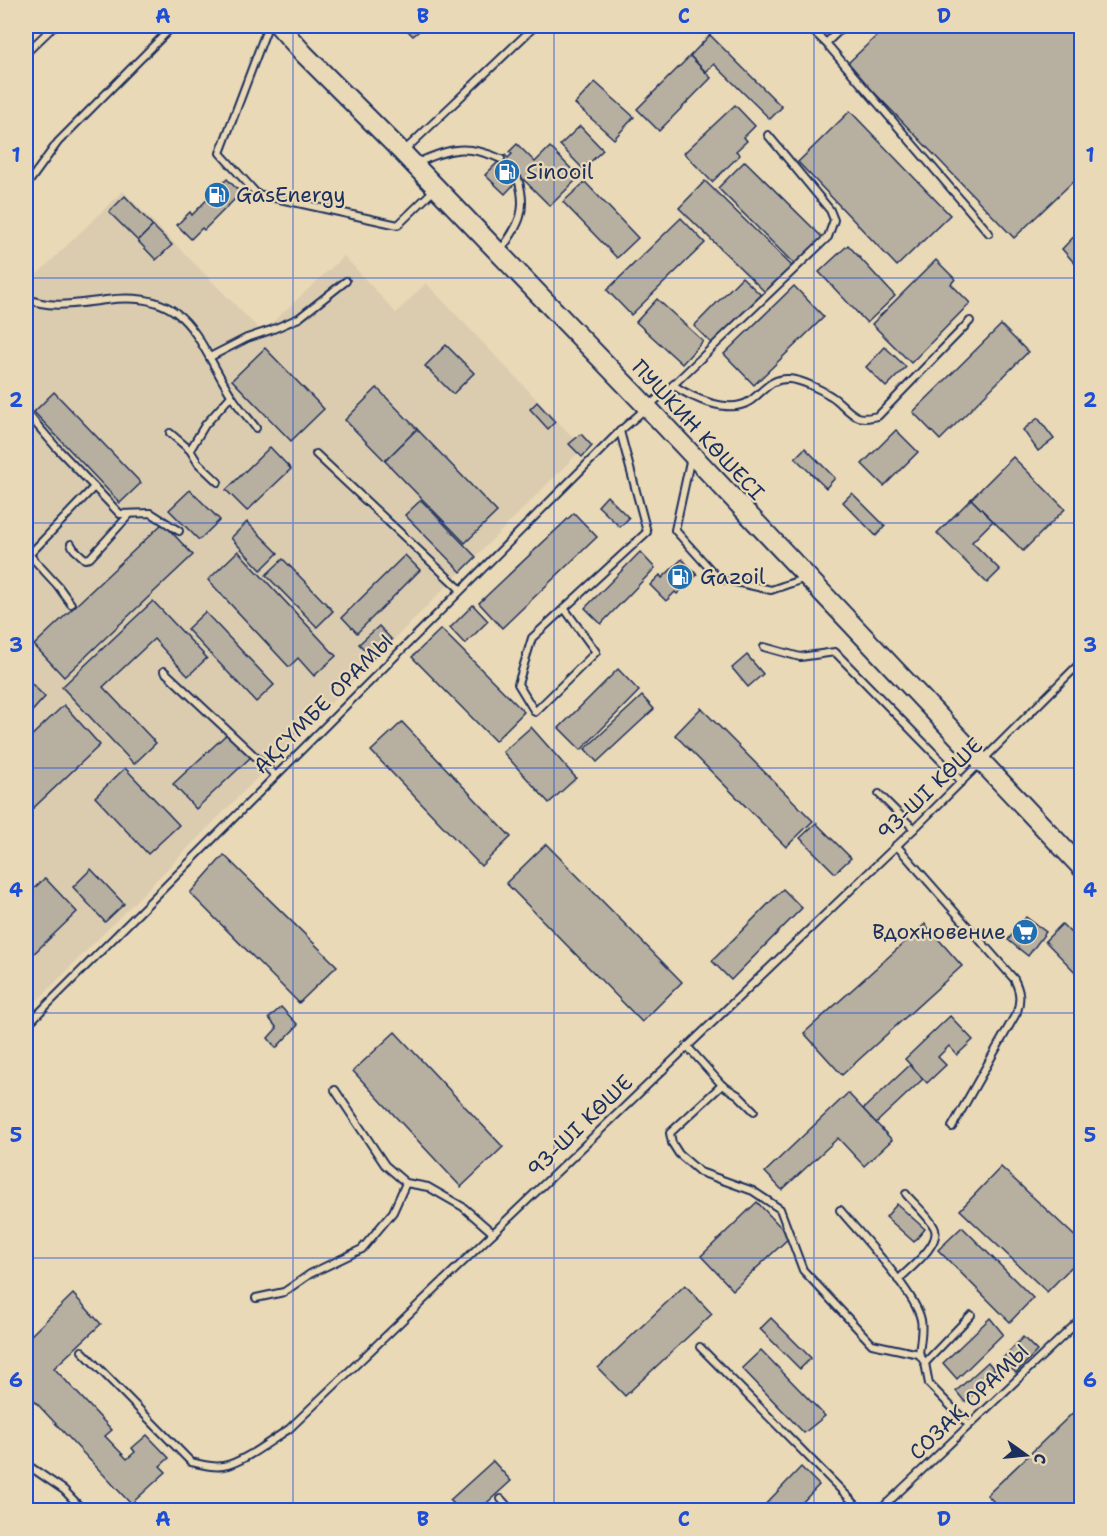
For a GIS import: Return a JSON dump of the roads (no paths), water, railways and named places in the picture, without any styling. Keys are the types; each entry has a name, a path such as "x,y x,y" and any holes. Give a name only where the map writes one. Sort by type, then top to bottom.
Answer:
{"main road":[{"name":"ПУШКИН КӨШЕСІ","path":"279,26 646,407 1082,868"},
{"path":"295,26 304,54"}],"lane":[{"path":"26,53 54,26"},
{"path":"26,186 58,142 173,26"},
{"path":"268,26 220,153 257,194 398,225 436,188"},
{"path":"408,159 535,26"},
{"path":"808,26 826,43 989,233"},
{"path":"826,43 844,26"},
{"name":"АҚСҮМБЕ ОРАМЫ","path":"26,1026 620,431 673,385 828,237 834,220 830,210 768,135"},
{"path":"408,159 468,148 501,159"},
{"path":"498,253 516,228 523,209 523,195 519,179"},
{"path":"210,357 247,338 299,318 346,281"},
{"path":"26,298 39,304 73,304 146,298 168,307 191,325 231,396 256,428"},
{"path":"673,385 687,395 704,401 738,407 750,401 769,383 780,379 790,379 831,396 855,416 866,418 879,416 970,321"},
{"path":"190,450 205,425 231,396"},
{"path":"26,412 120,514 151,513 179,531"},
{"path":"564,608 596,652 536,712 518,684 532,638 564,608 647,532 620,431"},
{"path":"170,433 190,450 198,463 218,482"},
{"path":"316,454 460,589"},
{"path":"691,456 675,530 718,578 771,590 806,578"},
{"path":"70,604 58,586 28,553 94,487"},
{"path":"71,544 85,559 90,558 129,515"},
{"path":"764,647 800,657 835,652 962,782"},
{"name":"93-ШІ КӨШЕ","path":"82,1351 191,1462 207,1466 224,1466 245,1457 289,1429 914,829 1082,661"},
{"path":"164,671 275,775"},
{"path":"879,794 914,829"},
{"path":"896,845 1014,979 1019,989 1020,1001 1017,1012 952,1127"},
{"path":"687,1047 722,1085 738,1095 754,1111"},
{"path":"722,1085 670,1133 679,1154 700,1172 753,1191 780,1209 803,1270 866,1338 873,1344 919,1354"},
{"path":"335,1090 385,1164 406,1183 428,1187 463,1207 493,1233"},
{"path":"256,1298 284,1292 310,1274 362,1249 393,1212 406,1183"},
{"path":"898,1280 936,1239 935,1228 906,1194"},
{"path":"840,1210 898,1280 917,1309 921,1321 919,1354 925,1364 929,1384 969,1425"},
{"path":"925,1364 970,1315"},
{"name":"СОЗАҚ ОРАМЫ","path":"880,1510 1082,1318"},
{"path":"700,1347 861,1510"},
{"path":"26,1464 63,1490 83,1510"},
{"path":"501,1499 511,1510"},
{"path":"887,1503 893,1510"}],"place":[{"name":"Sinooil","path":"507,172"},
{"name":"GasEnergy","path":"217,195"},
{"name":"Gazoil","path":"680,577"},
{"name":"Вдохновение","path":"1025,932"}]}
